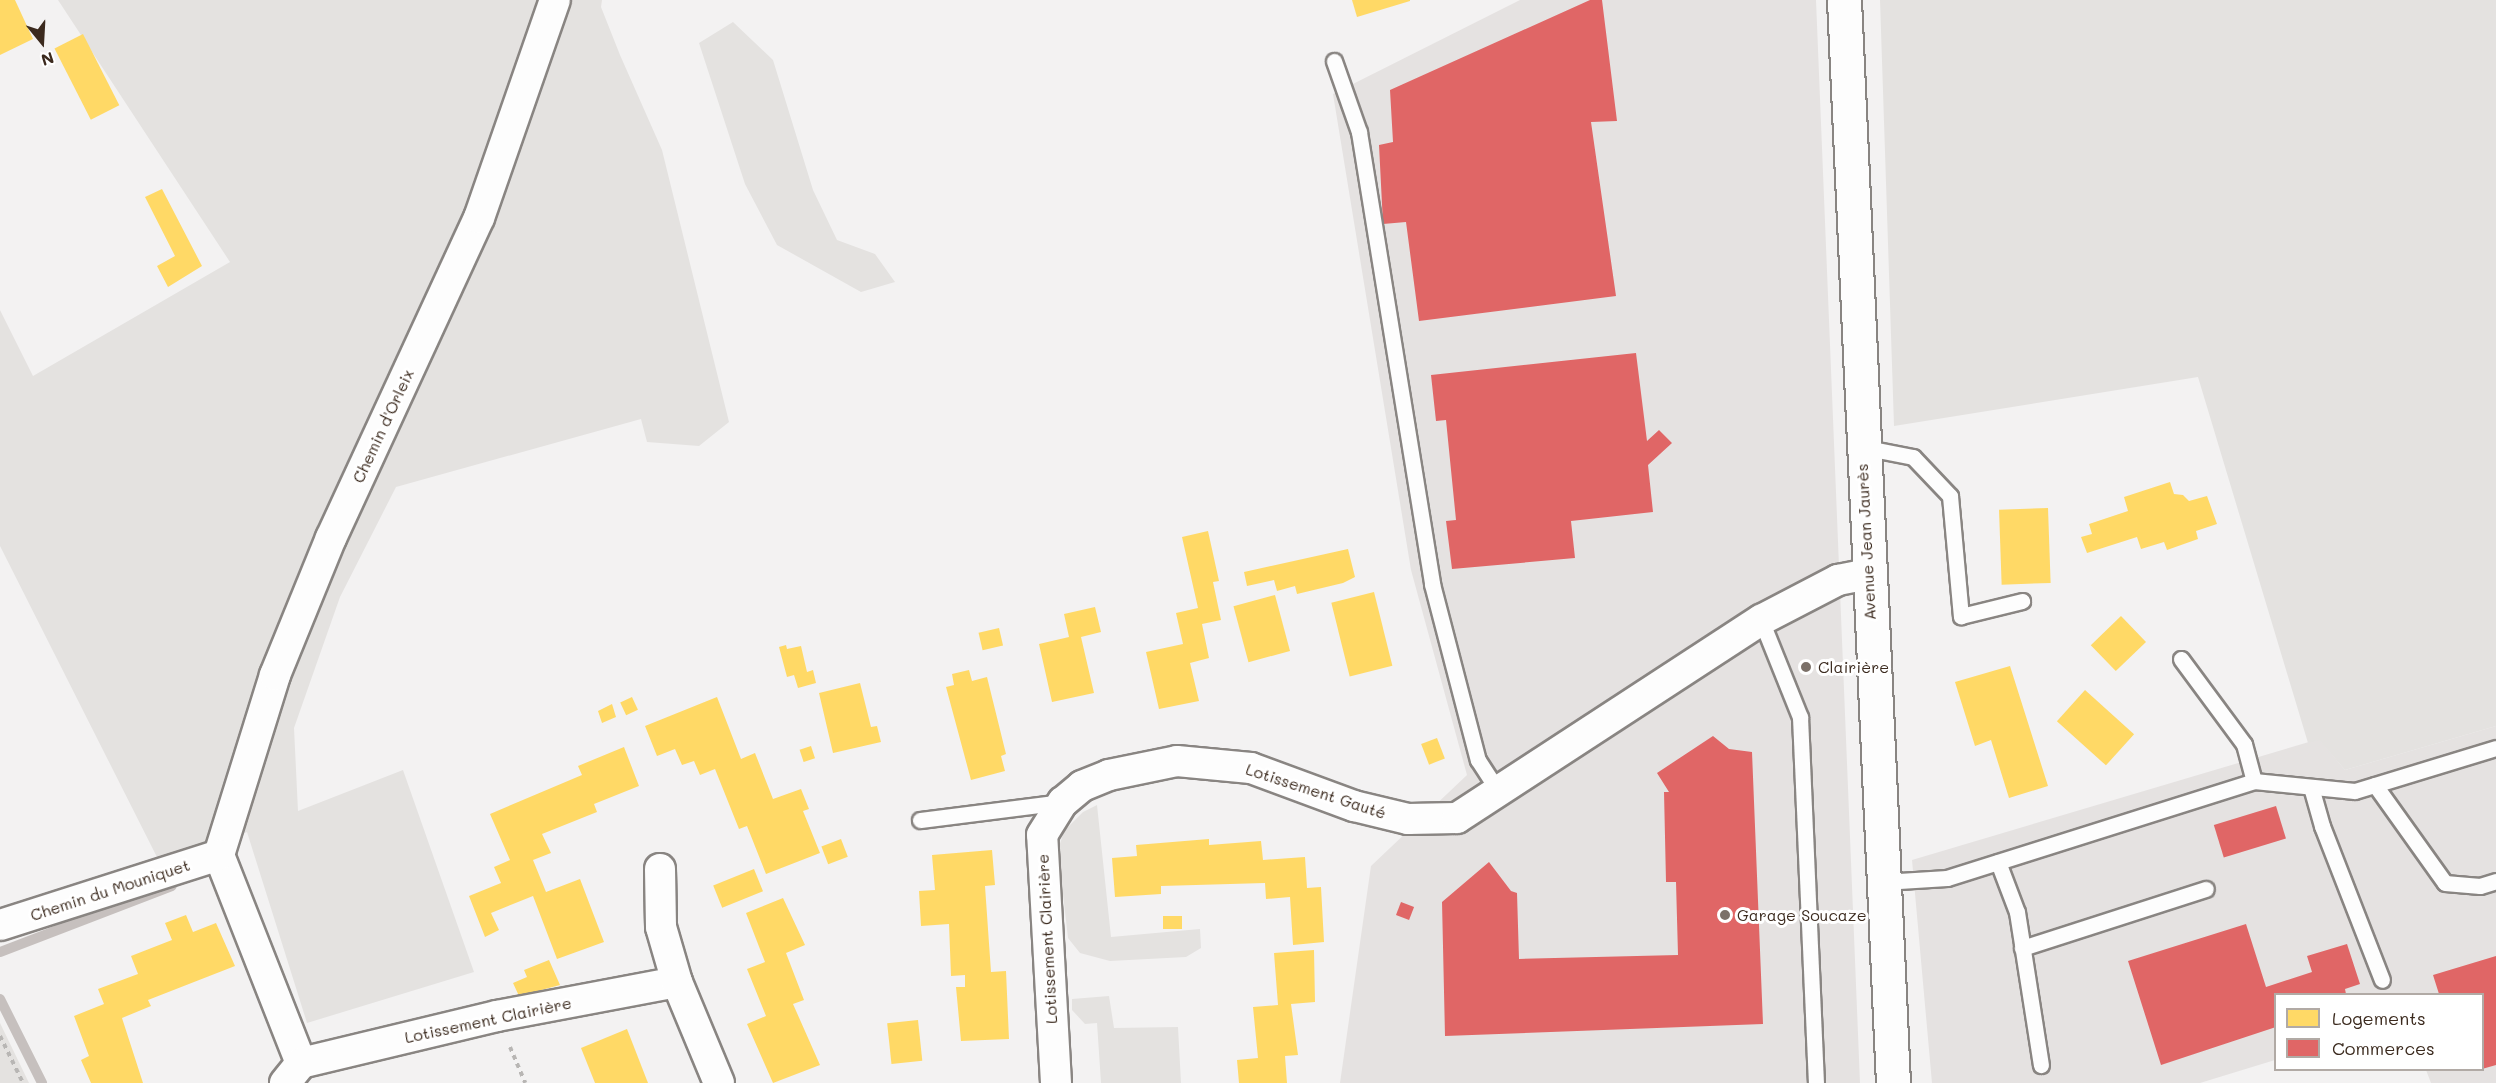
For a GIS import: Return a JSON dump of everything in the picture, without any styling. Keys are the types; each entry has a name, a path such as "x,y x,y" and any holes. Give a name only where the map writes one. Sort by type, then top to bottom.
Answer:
{"main road":[{"name":"Avenue Jean Jaurès","path":"1844,0 1862,447 1893,1083"}],"street":[{"name":"Chemin d'Orleix","path":"219,855 275,675 331,538 479,218 555,0"},
{"name":"Lotissement Gauté","path":"1063,802 1082,786 1109,775 1177,761 1251,768 1354,806 1408,819 1457,818 1761,620 1838,580 1868,574"},
{"name":"Lotissement Clairière","path":"1056,1083 1042,835 1063,802"},
{"name":"Chemin du Mouniquet","path":"0,925 219,855"},
{"name":"Lotissement Clairière","path":"219,855 293,1073 496,1016 677,982"},
{"path":"660,868 661,927 677,982 718,1083"}],"lane":[{"path":"1334,61 1359,132 1432,584 1478,760 1498,791"},
{"path":"1862,447 1914,457 1950,495 1961,616 2022,601"},
{"path":"1761,620 1800,717 1816,1083"},
{"path":"2181,659 2244,744 2254,781"},
{"path":"1883,882 1947,878 2254,781 2355,791 2496,748"},
{"path":"2375,784 2445,883 2480,886 2496,881"},
{"path":"2311,787 2322,826 2382,980"},
{"path":"920,819 1063,802"},
{"path":"1998,862 2017,912 2041,1065"},
{"path":"2022,948 2206,889"}],"path":[{"path":"496,1016 525,1083"},
{"path":"0,1036 23,1083"}],"shaded area":[{"path":"58,0 602,0 601,7 620,55 662,150 729,422 699,446 647,442 641,419 396,487 340,597 294,728 298,811 403,770 474,972 307,1023 247,832 162,867 0,546 0,310 33,376 230,262"},
{"path":"1520,0 1816,0 1860,1083 1340,1083 1371,866 1467,775 1411,570 1333,94"},
{"path":"1880,0 2496,0 2496,726 2345,770 2319,740 2308,743 2198,377 1894,426"},
{"path":"733,22 773,60 813,190 837,240 875,254 895,282 861,292 777,245 745,184 699,43"},
{"path":"2496,726 2496,1083 2431,1083 2426,1071 2484,1071 2484,993 2274,993 2274,1060 2200,1083 1932,1083 1912,860 2319,739 2345,770"},
{"path":"1097,805 1111,937 1200,929 1201,948 1186,957 1110,961 1080,953 1068,938 1058,850 1064,831 1083,812"},
{"path":"1109,996 1114,1028 1178,1027 1181,1083 1101,1083 1097,1023 1085,1024 1072,1010 1072,999"},
{"path":"0,1023 29,1083 0,1083"}],"building: Logements":[{"path":"0,0 15,0 33,39 0,55"},
{"path":"1352,0 1410,0 1410,1 1357,17"},
{"path":"83,34 119,105 91,120 54,49"},
{"path":"162,189 202,266 168,287 157,266 175,256 145,197"},
{"path":"2170,482 2174,494 2183,495 2189,501 2207,496 2217,524 2196,531 2198,539 2167,550 2164,542 2141,549 2137,537 2087,553 2081,537 2092,534 2089,524 2128,511 2124,497"},
{"path":"2048,508 2051,583 2002,585 1999,510"},
{"path":"1208,531 1219,581 1213,582 1221,620 1202,624 1209,658 1190,663 1199,701 1159,709 1146,652 1183,644 1176,613 1198,608 1182,537"},
{"path":"1348,549 1355,577 1343,583 1297,594 1295,586 1277,591 1274,580 1247,586 1244,572"},
{"path":"1374,592 1392,666 1350,676 1331,603"},
{"path":"1275,595 1290,651 1248,662 1233,606"},
{"path":"1095,607 1101,632 1081,637 1094,693 1052,702 1039,644 1069,637 1064,614"},
{"path":"2121,616 2146,642 2116,671 2091,645"},
{"path":"999,628 1003,646 983,650 979,633"},
{"path":"786,645 787,649 801,646 807,672 813,670 816,683 798,688 794,675 787,677 779,647"},
{"path":"2010,666 2048,786 2009,798 1991,740 1975,746 1955,682"},
{"path":"969,670 972,681 987,677 1006,754 1001,756 1005,771 971,780 946,687 954,685 952,674"},
{"path":"860,683 871,727 877,726 881,742 833,753 819,693"},
{"path":"2085,690 2134,734 2106,765 2057,721"},
{"path":"632,697 638,710 626,715 620,702"},
{"path":"717,697 741,759 755,753 773,799 801,789 809,809 803,811 820,853 766,874 747,826 739,829 715,769 700,775 694,761 682,765 675,749 657,756 645,726"},
{"path":"612,704 616,717 602,723 598,711"},
{"path":"1437,738 1445,759 1429,765 1421,744"},
{"path":"811,746 815,758 804,762 800,750"},
{"path":"624,747 639,786 594,804 597,812 542,834 551,853 533,860 546,892 580,879 604,942 557,959 533,896 491,913 499,930 485,937 469,896 501,883 494,867 510,860 490,814 582,775 578,766"},
{"path":"841,839 848,857 828,864 821,847"},
{"path":"1209,839 1209,845 1261,841 1263,860 1305,857 1307,888 1321,887 1324,942 1293,945 1290,897 1266,899 1265,883 1161,886 1161,894 1115,897 1112,858 1137,856 1136,845"},
{"path":"992,850 995,885 985,886 991,972 1006,971 1009,1039 961,1041 956,987 965,987 965,975 951,976 949,924 921,926 919,891 935,890 932,855"},
{"path":"754,869 763,891 722,908 713,885"},
{"path":"783,898 805,945 786,953 804,1000 793,1004 820,1065 773,1083 747,1024 766,1016 747,969 765,962 746,913"},
{"path":"186,915 193,932 216,923 235,966 148,1000 151,1006 122,1018 143,1083 91,1083 81,1060 89,1056 74,1016 104,1004 98,989 138,974 131,956 172,940 165,923"},
{"path":"1163,916 1182,916 1182,929 1163,929"},
{"path":"1314,950 1315,1002 1291,1004 1298,1055 1285,1056 1287,1083 1239,1083 1237,1060 1258,1058 1253,1007 1278,1005 1274,953"},
{"path":"549,960 560,985 519,996 513,983 527,977 524,970"},
{"path":"918,1020 922,1061 891,1064 887,1023"},
{"path":"627,1029 648,1083 595,1083 581,1048"}],"building: Commerces":[{"path":"1590,0 1602,0 1617,121 1591,122 1616,296 1419,321 1406,222 1383,224 1379,145 1393,142 1390,90"},
{"path":"1636,353 1647,441 1659,430 1672,443 1648,465 1653,512 1571,521 1575,558 1452,569 1446,521 1456,520 1446,420 1436,421 1431,375"},
{"path":"1713,736 1729,749 1752,752 1763,1024 1445,1036 1442,902 1489,862 1511,891 1517,893 1519,959 1678,955 1676,882 1666,882 1664,792 1669,792 1657,773"},
{"path":"2276,806 2286,839 2224,858 2214,825"},
{"path":"1401,902 1414,907 1409,920 1396,915"},
{"path":"2246,924 2266,987 2312,972 2307,956 2347,944 2360,984 2345,989 2346,993 2274,993 2274,1028 2161,1065 2128,961"},
{"path":"2496,956 2496,1065 2484,1068 2484,993 2439,993 2433,975"}],"waterway":[{"path":"0,952 172,886"},
{"path":"0,999 42,1083"}],"place":[{"name":"Clairière","path":"1806,667"},
{"name":"Garage Soucaze","path":"1725,915"}]}
